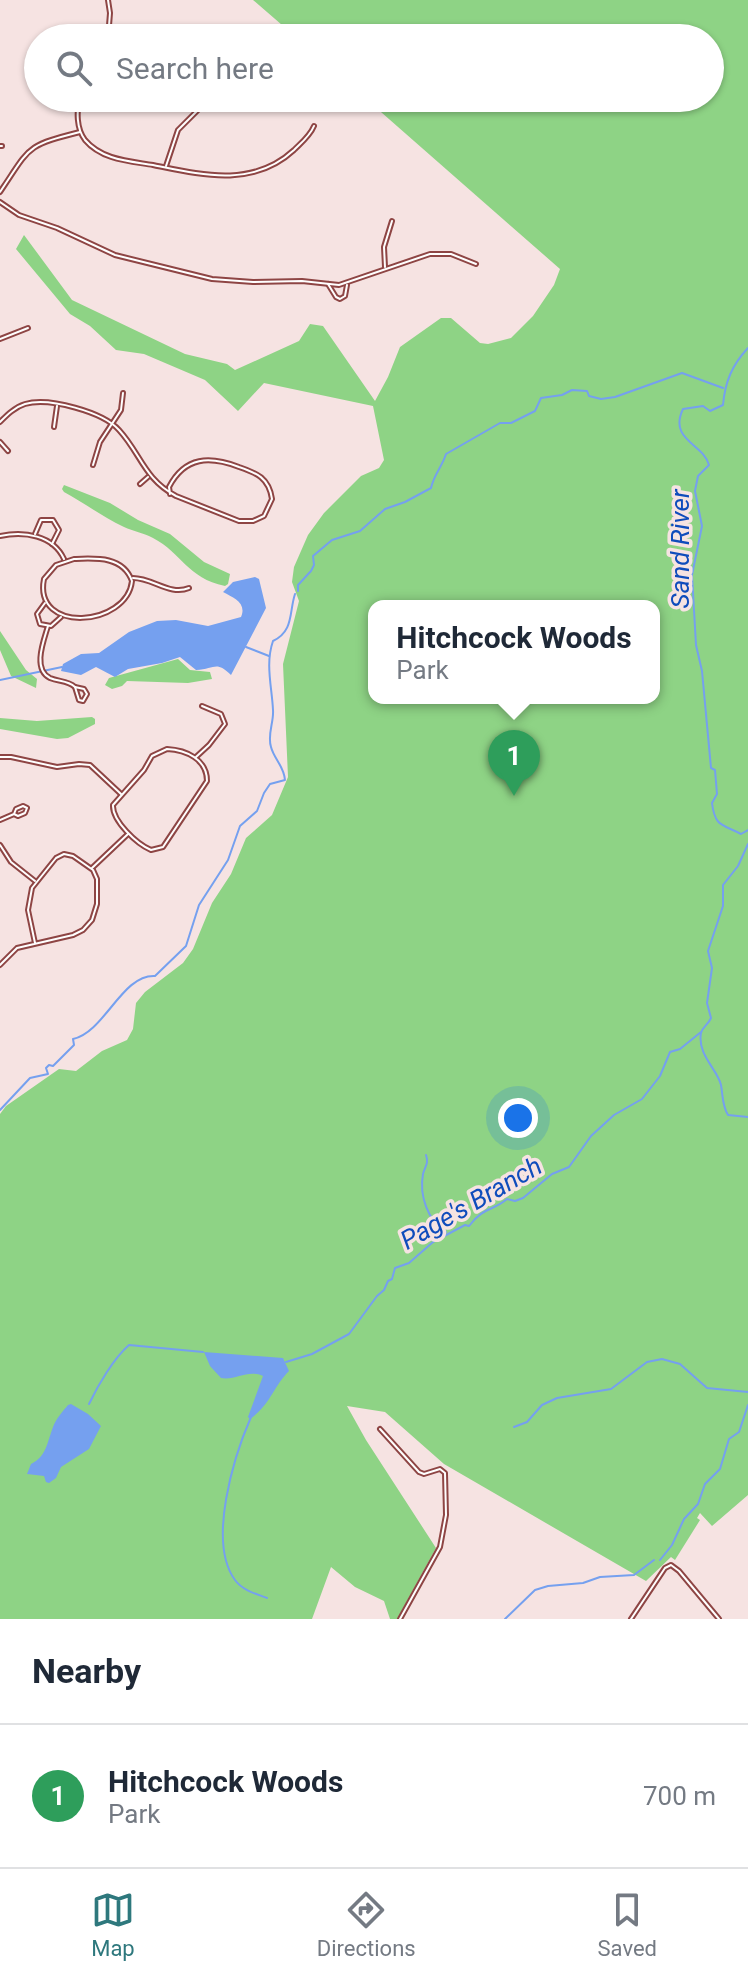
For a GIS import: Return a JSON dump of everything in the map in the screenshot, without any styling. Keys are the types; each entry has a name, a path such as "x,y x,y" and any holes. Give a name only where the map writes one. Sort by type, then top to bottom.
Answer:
{"street":[{"path":"108,0 108,24"},
{"path":"77,112 80,132 103,154 216,176 257,172 287,156 314,126"},
{"path":"165,168 178,130 196,112"},
{"path":"0,192 33,146 80,132"},
{"path":"0,202 24,218 57,228 107,252 177,273 231,281 347,284 385,268 435,253 457,255 476,264"},
{"path":"385,268 384,247 392,221"},
{"path":"327,284 340,299 345,296 347,284"},
{"path":"0,339 28,328"},
{"path":"93,465 100,442 123,406 123,393"},
{"path":"0,422 23,404 34,402 80,409 121,431 149,476 170,494 232,518 250,521 266,513 272,496 268,483 261,476 222,460 201,459 179,471 169,487 170,494"},
{"path":"54,427 57,405"},
{"path":"0,442 8,451"},
{"path":"140,484 149,476"},
{"path":"185,505 186,501"},
{"path":"229,524 232,518"},
{"path":"34,535 40,521 52,519 59,530 52,544"},
{"path":"0,536 34,535 52,544 65,560"},
{"path":"62,616 46,602 43,589 45,576 53,568 65,560 76,559 114,561 126,569 131,578 127,596 113,610 85,617 62,616 48,626 40,654 45,673 75,687"},
{"path":"131,578 147,579 177,591 189,588"},
{"path":"46,602 37,616 40,624 48,626"},
{"path":"195,757 225,724 221,714 202,706"},
{"path":"173,749 195,757 207,772 207,783 163,847 156,850 148,849 113,814 113,803 121,794 160,750 173,749"},
{"path":"0,757 52,767 90,765 121,794"},
{"path":"0,820 14,814"},
{"path":"91,868 130,833"},
{"path":"0,845 11,862 36,881"},
{"path":"0,965 13,951 73,935 89,924 96,908 96,876 91,868 73,856 61,855 49,864 36,881 28,904 35,943"},
{"path":"380,1429 419,1472 445,1471 446,1515 440,1547 400,1619"},
{"path":"631,1619 665,1568 671,1565 719,1619"}],"green space":[{"path":"253,0 748,0 748,1495 712,1526 700,1513 697,1518 700,1520 675,1560 671,1557 646,1581 444,1464 385,1412 347,1406 436,1548 397,1619 390,1619 384,1601 355,1587 331,1567 312,1619 0,1619 0,1114 6,1106 59,1069 76,1071 102,1051 127,1040 133,1029 136,1003 145,992 183,963 193,949 212,903 231,874 246,838 272,815 288,777 283,664 299,601 292,582 294,567 308,535 324,513 361,476 379,468 384,460 373,406 264,383 238,411 205,380 144,354 116,350 90,326 70,314 16,249 24,235 72,300 185,354 227,364 235,370 299,341 310,324 323,326 375,401 400,347 441,318 451,318 480,343 511,338 533,316 554,285 560,269 381,112 724,112 724,24 281,24"},
{"path":"64,485 110,503 170,534 204,562 230,574 228,584 225,586 202,577 163,544 124,527 64,492"},
{"path":"0,631 26,670 37,679 36,688 11,676 0,650"},
{"path":"178,659 190,670 210,672 212,679 188,683 127,681 112,689 105,685 109,678"},
{"path":"92,717 95,724 68,738 57,739 0,729 0,718 37,721"}],"water":[{"path":"255,577 259,579 266,608 231,675 218,667 196,670 180,657 128,669 115,677 96,667 81,675 61,671 63,664 81,654 99,653 129,632 157,621 176,620 208,626 241,617 241,605 223,592 233,582"},
{"path":"204,1352 283,1358 289,1371 263,1407 250,1419 248,1417 263,1376 252,1374 221,1378 210,1366"},
{"path":"71,1404 101,1426 89,1449 61,1467 56,1478 49,1483 44,1476 27,1474 31,1464 43,1453 57,1418"}],"waterway":[{"name":"Sand River","path":"748,348 730,374 723,405 710,411 703,406 683,409 680,419 683,435 701,452 709,465 698,476 695,491 702,526 692,575 696,645 702,671 711,768 715,770 717,794 712,803 720,824 741,834 748,830"},
{"path":"298,591 298,585 314,565 313,556 332,540 360,531 385,509 431,488 446,454 500,423 511,423 535,411 541,398 572,390 587,391 589,396 601,399 615,397 682,373 723,388"},
{"path":"0,1110 30,1078 48,1074 46,1068 53,1066 74,1045 73,1039 95,1026 133,984 155,976 186,946 199,905 228,860 240,826 257,811 270,784 285,780 270,742 273,715 269,658 273,641 288,626 295,594"},
{"path":"246,647 269,656"},
{"path":"0,680 62,667"},
{"name":"Sand River","path":"748,844 738,866 723,885 723,906 708,951 712,968 707,1003 711,1018 702,1031 701,1041 719,1079 728,1115 748,1117"},
{"name":"Page's Branch","path":"286,1362 312,1354 349,1334 392,1279 395,1268 409,1263 433,1242 465,1225 469,1226 483,1212 507,1199 515,1201 523,1198 552,1174 569,1167 591,1136 614,1115 642,1099 660,1076 670,1052 680,1049 701,1032"},
{"path":"426,1155 422,1182 424,1199 430,1215 446,1232"},
{"name":"Page's Branch","path":"89,1404 107,1372 129,1345 203,1352"},
{"path":"514,1427 527,1422 542,1405 557,1398 611,1389 647,1362 662,1359 680,1364 707,1388 748,1392"},
{"path":"660,1560 672,1545 684,1519 698,1504 705,1484 720,1469 729,1439 739,1432 748,1405"},
{"path":"251,1417 231,1476 223,1522 223,1544 227,1564 235,1580 245,1589 267,1598"},
{"path":"505,1619 535,1590 583,1583 600,1577 634,1575 654,1560"}],"place":[{"name":"Hitchcock Woods","path":"514,796"}]}
